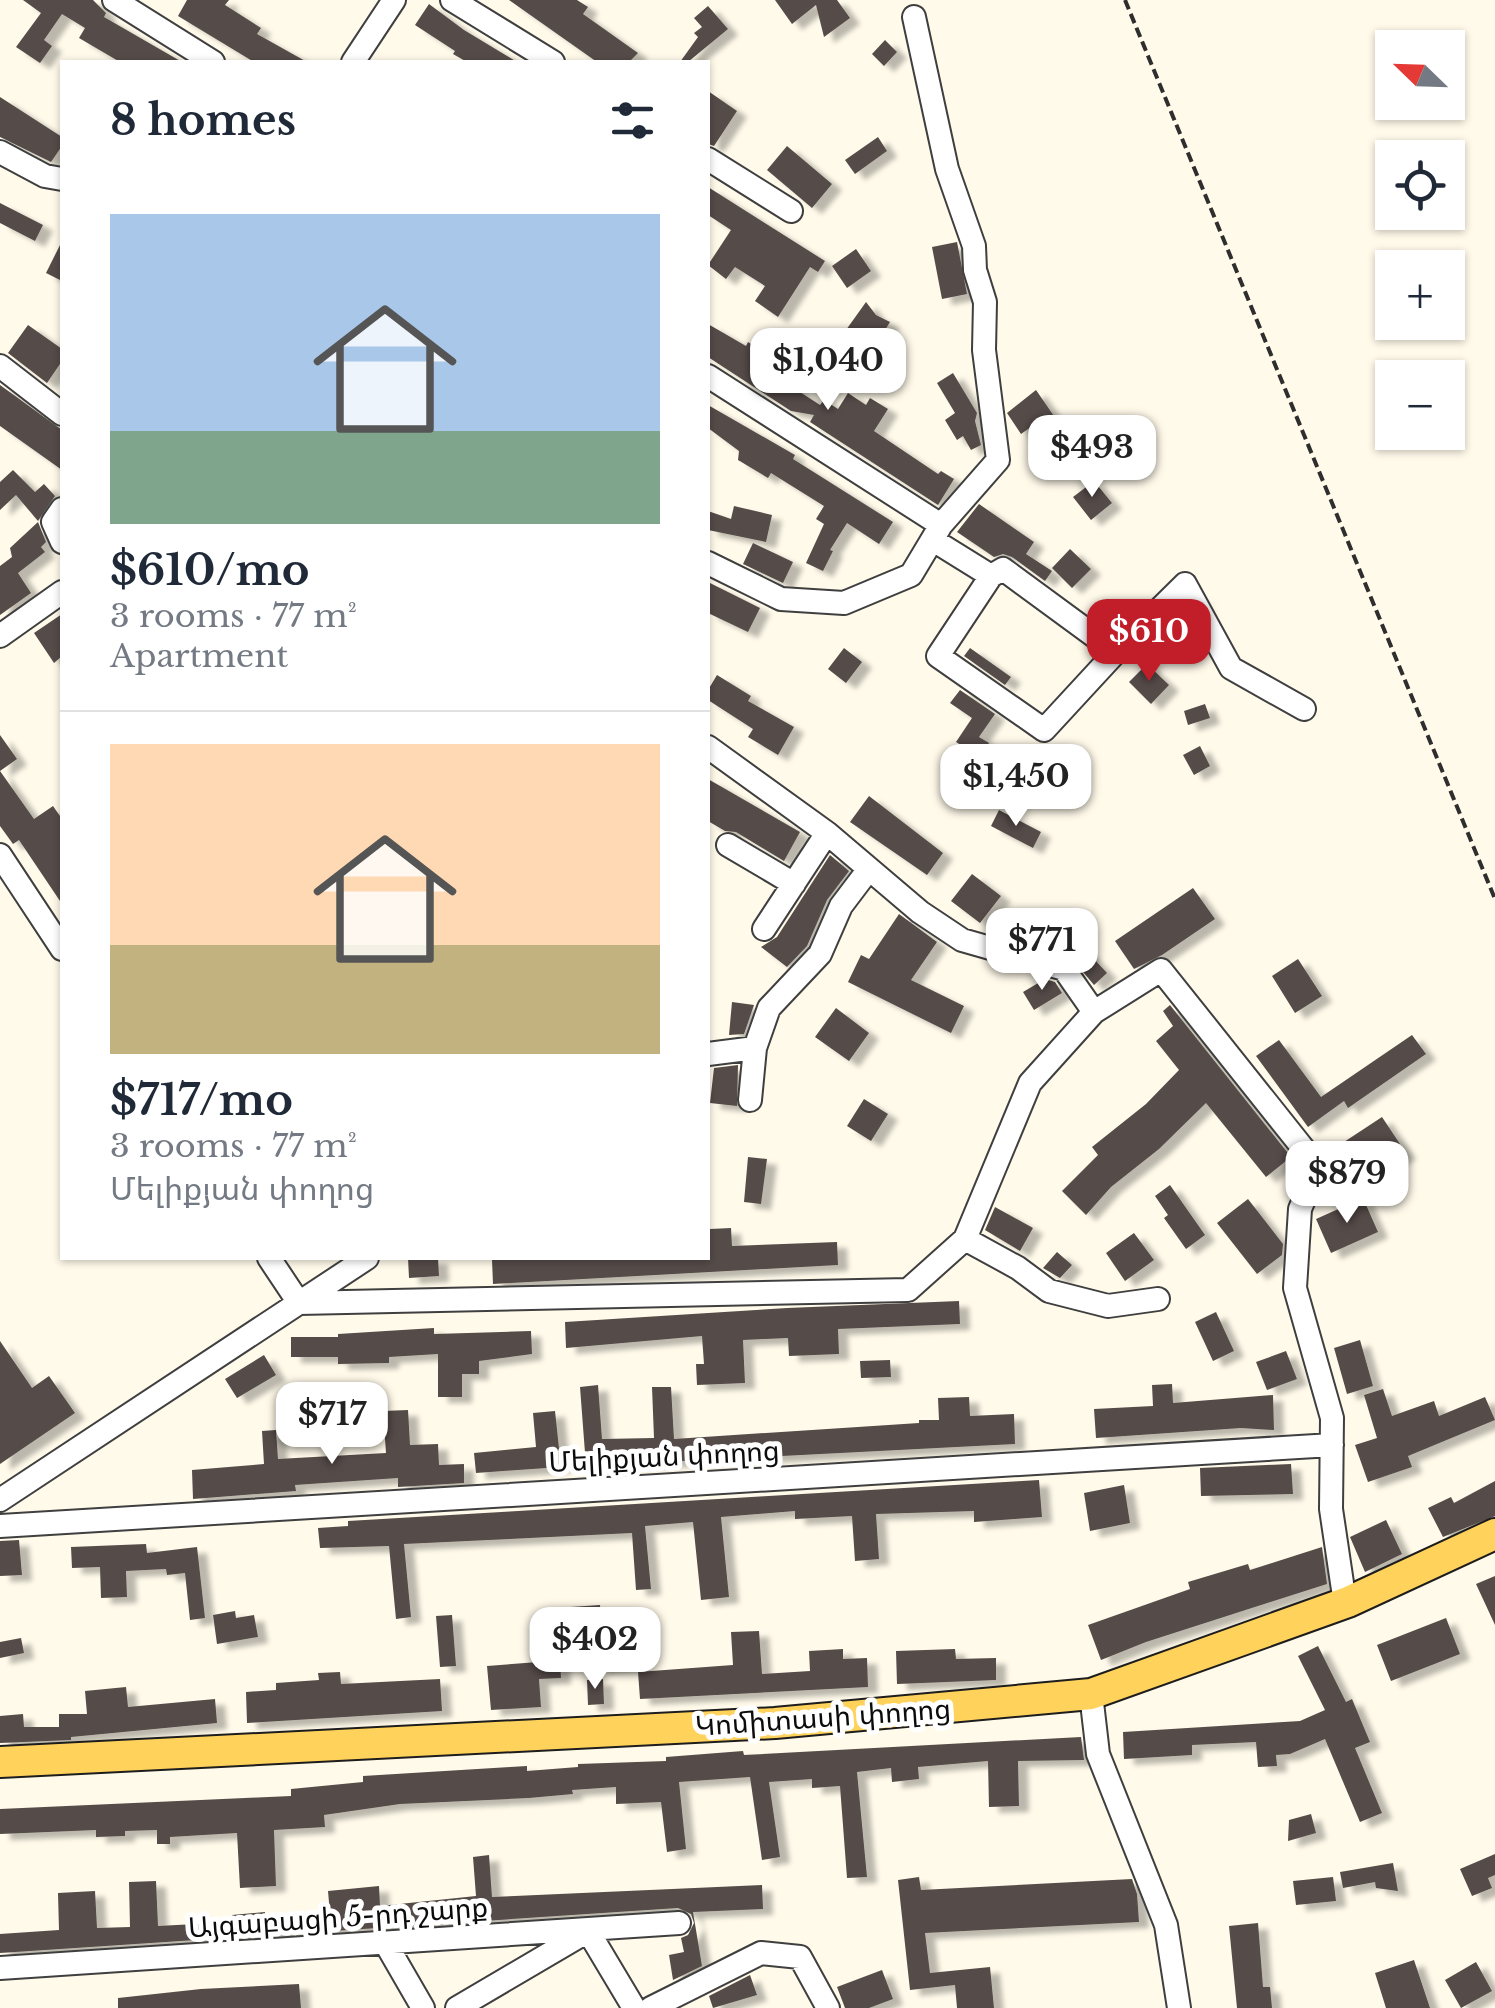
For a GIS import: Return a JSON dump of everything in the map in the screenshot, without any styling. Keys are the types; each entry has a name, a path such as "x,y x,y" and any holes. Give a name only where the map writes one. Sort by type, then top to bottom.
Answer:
{"main road":[{"name":"Կոմիտասի փողոց","path":"0,1762 775,1723 1090,1694 1345,1602 1495,1534"}],"street":[{"path":"114,0 210,60"},
{"path":"354,60 394,0"},
{"path":"452,0 550,60"},
{"path":"710,564 781,599 844,603 911,575 937,532 998,460 984,350 985,302 975,270 974,246 947,168 914,17"},
{"path":"0,152 45,176 60,179"},
{"path":"710,159 791,210"},
{"path":"0,366 60,412"},
{"path":"710,377 937,532 991,576"},
{"path":"60,512 53,522 60,538"},
{"path":"1116,652 1003,569 991,576 938,656 1044,730 1184,584 1231,668 1304,709"},
{"path":"0,636 60,593"},
{"path":"710,748 828,834 920,912 962,940 1064,969 1094,1012"},
{"path":"764,929 828,834"},
{"path":"728,845 794,884"},
{"path":"0,855 60,946"},
{"path":"750,1100 755,1048 769,1008 820,954 841,906 869,869"},
{"path":"299,1303 908,1290 965,1239 1030,1084 1094,1012 1160,970 1318,1167 1300,1209 1295,1288 1332,1418 1332,1509 1345,1602"},
{"path":"710,1054 755,1048"},
{"path":"965,1239 1018,1268 1049,1291 1108,1306 1158,1298"},
{"path":"269,1260 299,1303"},
{"path":"0,1500 364,1260"},
{"name":"Մելիքյան փողոց","path":"0,1526 1332,1445"},
{"path":"1090,1694 1098,1754 1166,1925 1179,2008"},
{"name":"Այգաբացի 5-րդ շարք","path":"0,1968 679,1923"},
{"path":"458,2008 588,1931 634,2008"},
{"path":"386,1944 423,2008"},
{"path":"650,2008 762,1953 800,1957 828,2008"}],"path":[{"path":"1125,0 1495,899"}],"building":[{"path":"23,0 93,0 106,13 104,17 179,60 117,60 79,38 85,28 62,14 44,40 52,46 40,63 16,47 41,13"},
{"path":"187,0 229,0 225,5 261,28 257,34 303,60 251,60 178,16"},
{"path":"509,0 577,0 588,7 583,14 638,53 631,60 594,60"},
{"path":"775,0 837,0 850,18 824,37 816,5 792,24"},
{"path":"429,4 514,60 464,60 415,25"},
{"path":"708,6 728,29 690,60 681,60 698,37 694,33 702,27 694,18"},
{"path":"885,40 897,52 884,66 872,54"},
{"path":"710,92 737,111 714,146 710,145"},
{"path":"0,97 60,136 60,149 51,162 0,137"},
{"path":"878,137 887,151 855,174 845,160"},
{"path":"787,146 832,184 812,208 767,170"},
{"path":"710,188 825,261 818,272 810,267 778,317 755,301 765,286 735,267 726,279 710,267 731,230 710,216"},
{"path":"0,203 43,225 35,241 0,223"},
{"path":"957,242 967,294 942,299 932,247"},
{"path":"60,245 60,280 46,273"},
{"path":"856,249 871,271 847,288 832,266"},
{"path":"866,302 876,315 890,322 873,350 856,342 846,330"},
{"path":"28,325 60,348 60,364 47,383 8,353"},
{"path":"710,325 746,346 748,342 801,374 792,387 820,405 824,400 838,409 848,393 866,405 870,398 888,409 874,431 938,474 941,471 954,479 938,505 810,422 814,415 791,411 710,358"},
{"path":"953,373 977,413 981,445 971,450 963,436 957,440 945,420 955,413 937,383"},
{"path":"0,385 60,429 60,469 0,426"},
{"path":"1036,390 1065,432 1071,427 1089,454 1065,470 1035,424 1021,434 1007,413"},
{"path":"710,406 795,455 793,459 893,522 879,544 847,523 830,550 833,551 823,571 806,563 824,524 816,519 824,506 771,473 768,478 738,460 739,451 710,429"},
{"path":"13,470 35,492 44,484 55,496 38,521 16,495 0,510 0,482"},
{"path":"1094,481 1112,503 1091,520 1073,497"},
{"path":"979,504 1034,542 1026,554 1052,571 1045,581 1012,557 994,557 957,532"},
{"path":"734,506 772,515 766,542 710,530 710,512 731,519"},
{"path":"38,522 46,542 41,547 45,552 18,573 31,593 0,615 0,566 12,557 10,548"},
{"path":"753,543 793,562 783,583 743,564"},
{"path":"1070,549 1091,569 1072,588 1052,568"},
{"path":"710,583 760,608 748,632 710,614"},
{"path":"60,615 60,658 54,663 34,633"},
{"path":"844,648 862,662 846,683 828,669"},
{"path":"970,648 1011,677 1005,685 964,656"},
{"path":"1147,664 1169,685 1151,704 1129,682"},
{"path":"717,675 751,696 748,701 794,727 778,755 748,737 753,729 710,701 710,687"},
{"path":"960,690 995,714 979,737 989,743 980,757 956,742 972,718 950,703"},
{"path":"1205,704 1210,718 1188,725 1184,711"},
{"path":"0,735 17,759 0,771"},
{"path":"1200,746 1210,766 1194,775 1183,755"},
{"path":"0,771 34,819 53,806 60,816 60,901 19,840 13,844 0,826"},
{"path":"710,780 800,832 784,861 736,832 710,822"},
{"path":"869,796 943,853 927,875 850,822"},
{"path":"999,810 1041,832 1033,848 991,826"},
{"path":"830,855 849,871 827,900 807,946 787,967 761,947 777,937"},
{"path":"972,874 1001,896 980,923 951,901"},
{"path":"1193,888 1215,919 1134,969 1115,941"},
{"path":"899,914 937,942 911,980 964,1006 951,1033 848,982 861,955 869,959"},
{"path":"1080,944 1107,973 1094,985 1069,955"},
{"path":"1298,959 1322,996 1295,1013 1272,976"},
{"path":"1045,979 1055,982 1062,993 1034,1010 1023,992"},
{"path":"732,1002 754,1005 744,1034 729,1035"},
{"path":"1170,1005 1291,1157 1266,1177 1206,1103 1159,1149 1111,1187 1086,1215 1062,1191 1098,1155 1092,1147 1146,1104 1179,1070 1156,1041 1173,1026 1163,1011"},
{"path":"836,1008 869,1033 849,1061 815,1037"},
{"path":"1412,1035 1426,1054 1348,1108 1344,1101 1308,1127 1256,1056 1279,1040 1321,1097"},
{"path":"738,1065 737,1106 710,1103 714,1068"},
{"path":"864,1099 888,1114 871,1141 847,1126"},
{"path":"1382,1117 1406,1153 1368,1178 1344,1142"},
{"path":"748,1157 767,1159 761,1204 744,1202"},
{"path":"1170,1185 1205,1235 1186,1249 1164,1218 1168,1215 1155,1196"},
{"path":"1363,1198 1378,1232 1331,1253 1316,1219"},
{"path":"1248,1199 1283,1244 1282,1255 1257,1274 1217,1223"},
{"path":"995,1207 1033,1228 1020,1251 985,1230"},
{"path":"731,1228 732,1246 837,1242 838,1265 493,1284 492,1260 710,1260 710,1229"},
{"path":"1134,1233 1154,1260 1125,1281 1106,1253"},
{"path":"1057,1252 1072,1265 1060,1278 1043,1268"},
{"path":"408,1260 438,1260 439,1276 409,1278"},
{"path":"959,1301 960,1324 838,1329 839,1354 789,1356 788,1338 743,1340 745,1383 697,1385 696,1364 704,1364 702,1336 566,1348 565,1322"},
{"path":"1216,1312 1234,1351 1213,1361 1195,1322"},
{"path":"434,1328 434,1334 531,1331 532,1354 479,1361 479,1374 462,1374 462,1397 438,1397 438,1354 389,1357 389,1363 338,1364 338,1357 291,1357 291,1337"},
{"path":"1360,1340 1373,1386 1347,1394 1334,1348"},
{"path":"0,1341 32,1388 49,1376 75,1413 0,1464"},
{"path":"1286,1351 1297,1379 1267,1390 1256,1362"},
{"path":"264,1355 276,1375 237,1398 225,1379"},
{"path":"890,1360 891,1377 861,1378 860,1361"},
{"path":"1172,1384 1173,1403 1273,1395 1274,1430 1241,1428 1096,1438 1094,1409 1153,1406 1152,1385"},
{"path":"598,1385 602,1439 654,1438 652,1387 671,1387 674,1439 919,1423 939,1420 938,1398 969,1397 970,1416 1014,1414 1015,1444 586,1466 580,1387"},
{"path":"1383,1389 1392,1416 1434,1401 1439,1416 1485,1397 1495,1420 1408,1456 1412,1467 1368,1482 1355,1445 1377,1438 1364,1395"},
{"path":"408,1410 410,1445 438,1444 439,1465 464,1464 464,1483 398,1487 398,1478 295,1485 296,1491 193,1499 192,1470 264,1464 262,1431 276,1430 278,1459 386,1453 383,1411"},
{"path":"555,1411 561,1467 476,1473 474,1453 536,1447 533,1413"},
{"path":"1291,1464 1293,1494 1201,1496 1200,1468"},
{"path":"1039,1480 1042,1517 974,1522 974,1511 876,1514 879,1559 855,1561 852,1516 795,1519 795,1511 721,1517 729,1597 701,1600 693,1522 645,1526 651,1589 636,1590 632,1533 404,1544 411,1617 396,1619 389,1546 320,1548 318,1528 348,1526 348,1521"},
{"path":"1495,1481 1495,1516 1443,1537 1428,1508 1451,1497 1454,1503"},
{"path":"1124,1485 1130,1523 1090,1531 1084,1493"},
{"path":"1386,1520 1402,1554 1365,1572 1350,1537"},
{"path":"19,1540 22,1575 0,1576 0,1541"},
{"path":"146,1544 147,1553 197,1547 205,1618 190,1620 185,1573 167,1575 166,1569 126,1571 127,1597 101,1598 100,1567 72,1568 71,1547"},
{"path":"1322,1547 1327,1584 1101,1660 1088,1625 1190,1589 1188,1582 1248,1564 1250,1570"},
{"path":"1495,1576 1495,1625 1476,1584"},
{"path":"600,1605 602,1628 557,1631 556,1608"},
{"path":"235,1611 236,1618 254,1615 258,1637 217,1644 213,1615"},
{"path":"452,1615 456,1666 440,1667 436,1616"},
{"path":"1446,1618 1460,1654 1391,1681 1377,1645"},
{"path":"759,1631 762,1674 810,1671 809,1651 843,1649 843,1659 867,1658 868,1687 640,1699 638,1672 733,1665 731,1632"},
{"path":"637,1634 639,1665 598,1668 596,1636"},
{"path":"21,1638 24,1653 0,1658 0,1642"},
{"path":"559,1641 561,1678 539,1679 541,1707 491,1710 487,1666 538,1662 537,1642"},
{"path":"1318,1646 1346,1702 1352,1699 1370,1742 1355,1748 1382,1813 1360,1822 1325,1739 1290,1754 1276,1755 1277,1766 1258,1767 1256,1742 1192,1745 1192,1755 1124,1759 1123,1732 1300,1721 1325,1710 1298,1656"},
{"path":"955,1649 956,1659 996,1658 996,1680 897,1684 896,1651"},
{"path":"340,1672 341,1684 440,1679 442,1711 247,1723 246,1692 276,1690 276,1683 319,1680 318,1673"},
{"path":"603,1679 604,1704 588,1705 587,1680"},
{"path":"126,1687 128,1707 215,1699 217,1723 71,1740 0,1743 0,1716 23,1714 24,1727 59,1727 59,1714 87,1714 85,1691"},
{"path":"1081,1737 1084,1760 1018,1761 1019,1806 989,1807 988,1761 918,1767 919,1779 892,1782 891,1768 857,1772 867,1877 847,1878 840,1786 812,1788 812,1779 769,1782 780,1857 762,1860 750,1777 679,1782 686,1849 667,1852 661,1802 616,1804 616,1787 529,1798 400,1804 324,1815 325,1827 274,1830 276,1886 240,1888 237,1833 170,1837 170,1844 157,1844 157,1830 96,1837 96,1830 0,1834 0,1809 291,1796 291,1789 363,1782 363,1776 527,1766 527,1771 743,1751 744,1755"},
{"path":"1311,1814 1316,1833 1288,1841 1289,1820"},
{"path":"1495,1854 1495,1875 1488,1878 1492,1888 1472,1896 1460,1869"},
{"path":"489,1855 492,1897 762,1885 763,1909 693,1912 702,1966 673,1980 669,1955 684,1952 681,1938 688,1935 694,1923 691,1914 678,1908 0,1953 0,1934 59,1930 58,1893 95,1891 97,1928 130,1927 129,1882 156,1881 158,1926 233,1922 232,1915 265,1912 265,1919 330,1914 328,1891 379,1886 380,1906 476,1896 473,1857"},
{"path":"1393,1863 1398,1891 1376,1888 1375,1882 1343,1888 1340,1872"},
{"path":"919,1877 921,1890 1132,1879 1139,1922 925,1933 930,1973 990,1967 994,2008 957,2008 955,1985 910,1990 898,1880"},
{"path":"1333,1877 1336,1901 1296,1905 1293,1881"},
{"path":"1258,1923 1263,1987 1270,1987 1272,2008 1237,2008 1229,1926"},
{"path":"1414,1960 1430,2008 1386,2008 1375,1973"},
{"path":"1476,1962 1492,1991 1461,2008 1445,1980"},
{"path":"882,1970 893,1999 869,2008 845,2008 837,1987"},
{"path":"750,1975 757,1995 713,2008 709,1996"},
{"path":"299,1984 301,2008 118,2008 118,1998"}]}
